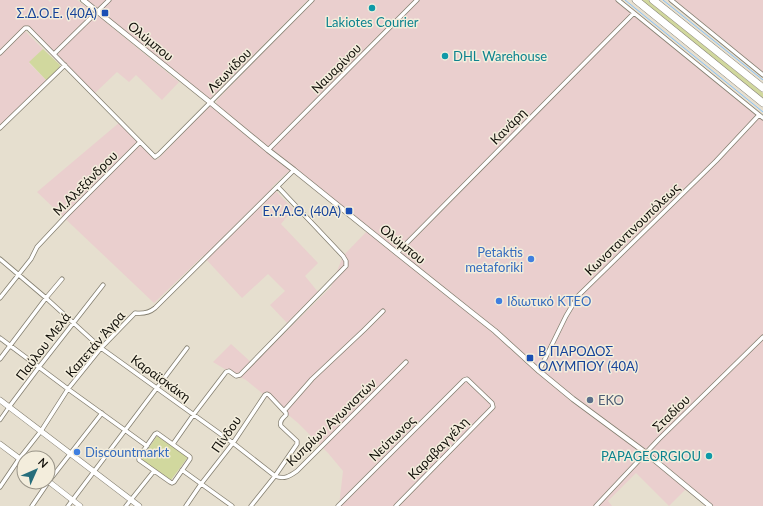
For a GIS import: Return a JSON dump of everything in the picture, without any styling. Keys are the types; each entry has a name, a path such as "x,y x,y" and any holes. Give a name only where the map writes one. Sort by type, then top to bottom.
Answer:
{"highway":[{"path":"636,0 763,103"},
{"path":"653,0 763,88"}],"main road":[{"path":"0,400 139,506"},
{"path":"0,444 16,456"},
{"path":"56,487 80,506"}],"street":[{"name":"Ολύμπου","path":"83,0 397,254 495,331 539,371 593,415 646,453 710,506"},
{"path":"54,54 109,0"},
{"name":"Λεωνίδου","path":"140,142 155,157 159,154 312,0"},
{"name":"Ναυαρίνου","path":"268,150 417,0"},
{"path":"618,0 763,118"},
{"path":"671,0 763,75"},
{"name":"Κανάρη","path":"397,254 634,13"},
{"path":"0,54 25,28 28,28 140,142"},
{"path":"0,128 65,65"},
{"name":"Κωνσταντινουπόλεως","path":"539,371 566,316 578,296 710,167 759,115"},
{"name":"Μ.Αλεξάνδρου","path":"0,298 31,259 37,247 45,238 140,142"},
{"name":"Καπετάν Άγρα","path":"29,450 68,389 101,348 135,313 142,314 155,308 294,170"},
{"path":"173,444 222,377 228,371 237,376 240,375 346,266 346,261 342,256 278,187"},
{"name":"Καραϊσκάκη","path":"0,259 101,348 194,414 275,476"},
{"path":"0,358 62,279"},
{"name":"Παύλου Μελά","path":"0,420 103,285"},
{"path":"275,476 297,444 297,441 280,424 281,420 286,415 284,411 312,379 383,310"},
{"name":"Σταδίου","path":"596,506 646,453 763,337"},
{"path":"0,338 147,446"},
{"path":"68,506 187,348"},
{"name":"Κυπρίων Αγωνιστών","path":"251,506 275,476 278,478 284,478 297,471 406,362"},
{"name":"Καραβαγγέλη","path":"396,506 492,408 492,403 467,380 460,384"},
{"name":"Νεύτωνος","path":"338,506 460,384"},
{"name":"Πίνδου","path":"186,506 233,443 265,395 269,395 284,411"},
{"path":"56,472 102,414"},
{"path":"156,433 173,444 190,457 172,483 138,459 156,433"},
{"name":"Καπετάν Άγρα","path":"0,487 16,468"},
{"path":"182,470 232,506"},
{"path":"126,506 154,471"},
{"path":"32,506 42,490"}],"shaded area":[{"path":"0,0 48,0 50,2 52,0 77,0 179,82 162,100 136,75 129,82 117,72 94,94 27,25 0,52"},
{"path":"85,0 308,0 211,98 209,98"},
{"path":"314,0 414,0 268,147 217,107 217,100"},
{"path":"416,0 618,0 763,118 763,506 713,506 685,490 669,506 636,473 608,501 612,506 339,506 343,471 328,453 298,423 246,380 213,362 231,344 253,364 331,287 343,256 367,231 268,150"},
{"path":"673,0 763,0 763,73"},
{"path":"23,32 26,32 43,49 29,63 47,81 0,126 0,55"},
{"path":"210,105 290,170 272,187 293,209 281,224 318,263 305,276 318,292 287,323 270,305 285,291 268,274 242,298 203,256 154,303 37,192 120,122 157,160"}],"green space":[{"path":"641,0 648,0 763,93 763,98"},
{"path":"43,49 60,65 59,69 47,81 29,62"},
{"path":"157,436 188,457 171,480 141,459"}],"waterway":[{"path":"625,0 763,112"},
{"path":"663,0 763,80"}],"place":[{"name":"Lakiotes Courier","path":"372,8"},
{"name":"Σ.Δ.Ο.Ε. (40Α)","path":"105,13"},
{"name":"DHL Warehouse","path":"445,56"},
{"name":"Ε.Υ.Α.Θ. (40Α)","path":"349,211"},
{"name":"Petaktis metaforiki","path":"531,259"},
{"name":"Ιδιωτικό ΚΤΕΟ","path":"499,301"},
{"name":"Β ΠΑΡΟΔΟΣ ΟΛΥΜΠΟΥ (40Α)","path":"530,358"},
{"name":"EKO","path":"590,400"},
{"name":"Discountmarkt","path":"77,452"},
{"name":"PAPAGEORGIOU","path":"709,456"}]}
